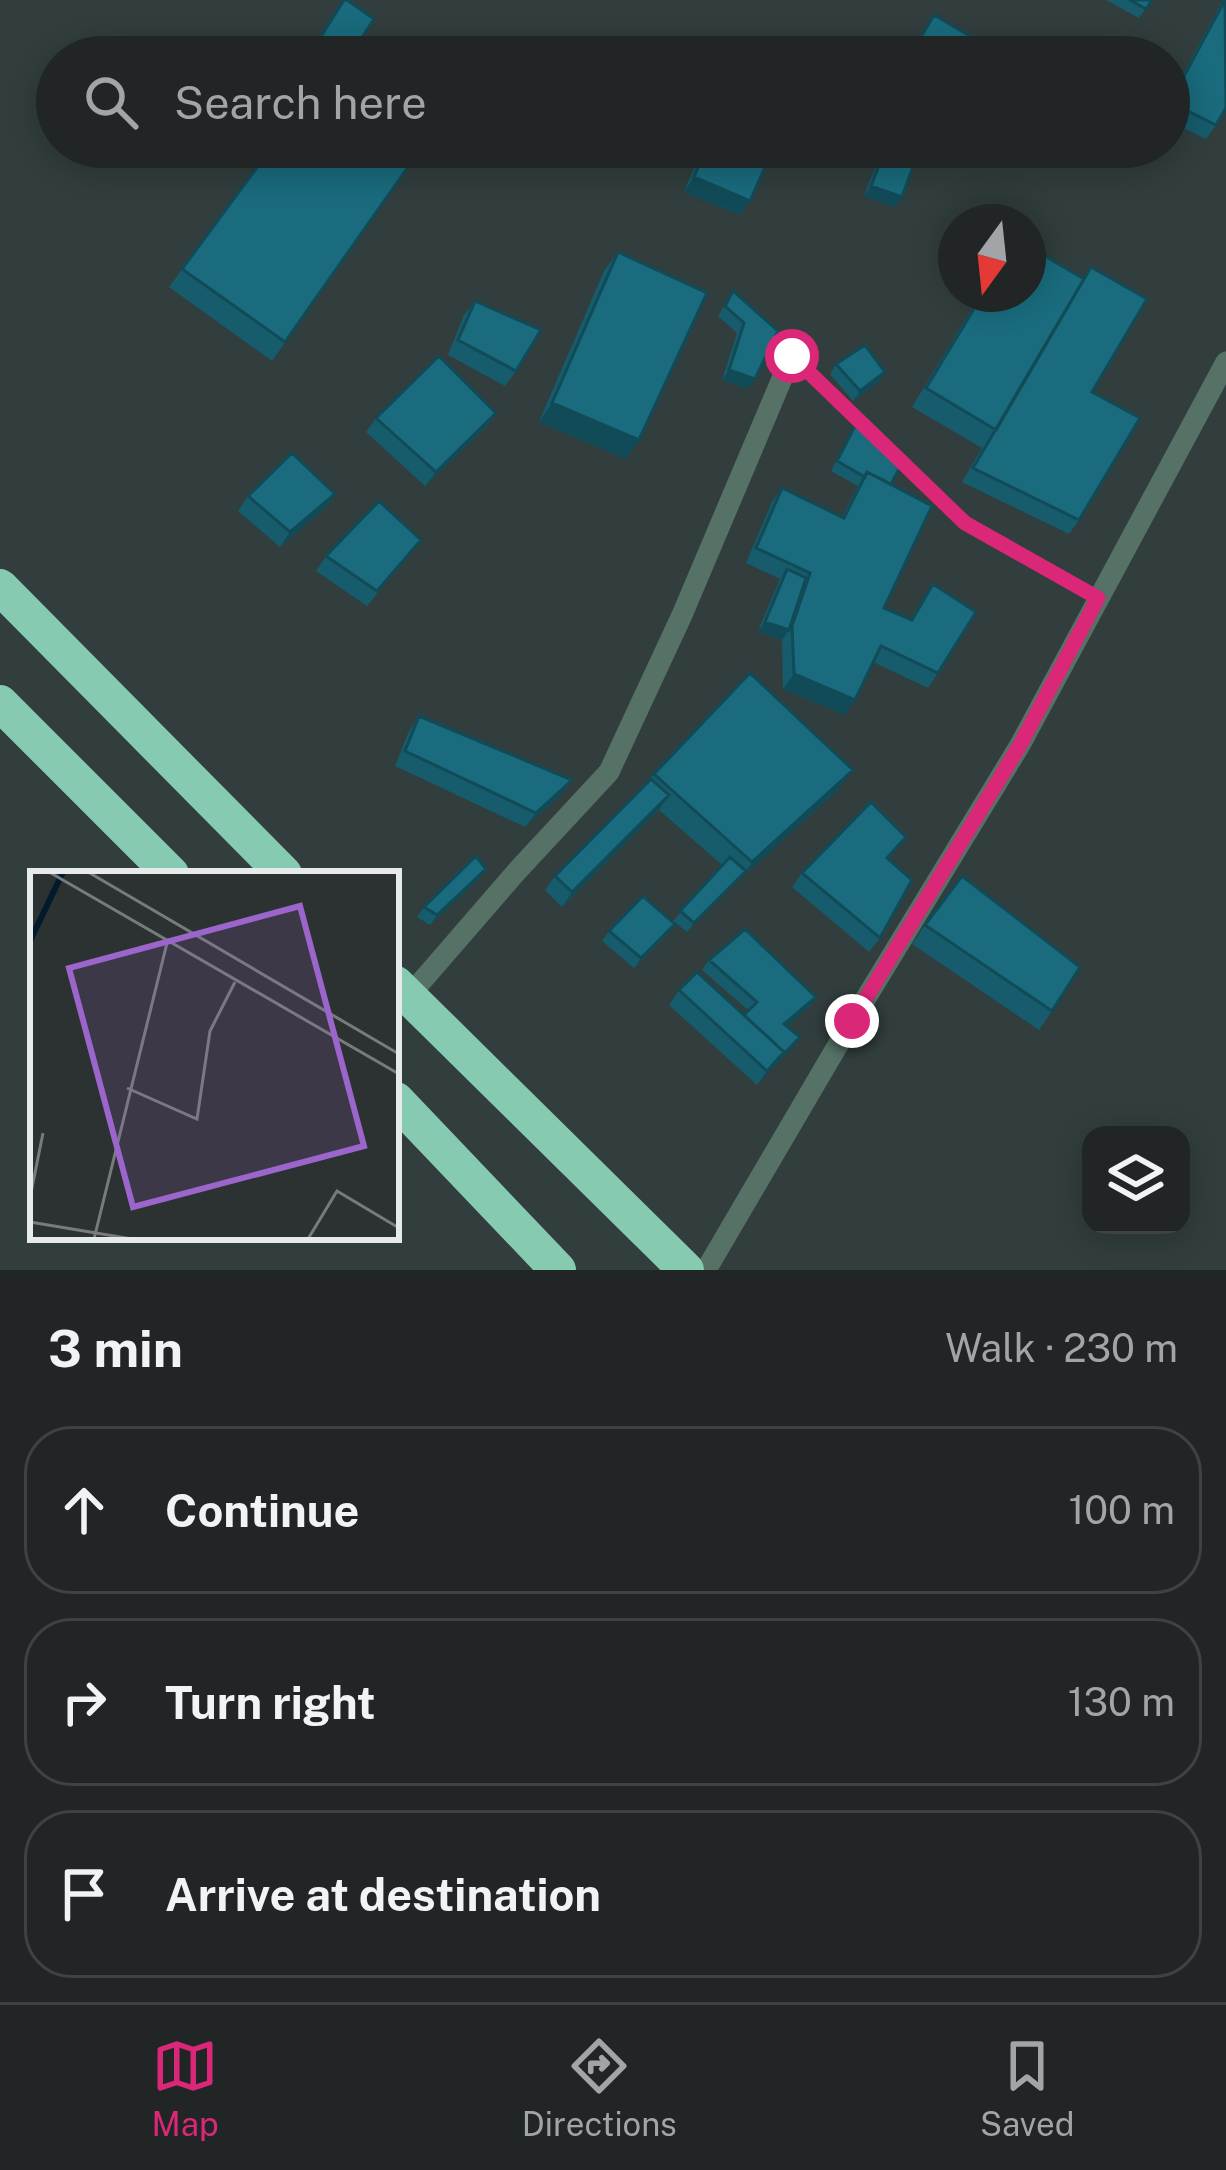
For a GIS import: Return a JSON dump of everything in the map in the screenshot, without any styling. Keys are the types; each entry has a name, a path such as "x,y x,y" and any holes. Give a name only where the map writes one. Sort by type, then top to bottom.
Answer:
{"highway":[{"path":"0,587 281,871"},
{"path":"0,703 168,871"},
{"path":"402,990 686,1270"},
{"path":"399,1103 558,1270"}],"street":[{"path":"402,990 609,772 682,615 792,356"},
{"path":"706,1270 1020,745 1226,362"}],"lane":[{"path":"792,356 965,523 1098,598"}],"shaded area":[{"path":"0,0 1226,0 1226,1270 0,1270"}],"building":[{"path":"344,0 374,19 363,36 321,36"},
{"path":"1130,0 1152,0 1146,9"},
{"path":"1225,0 1226,108 1216,125 1190,112 1190,65"},
{"path":"934,15 970,36 922,36"},
{"path":"257,168 407,168 285,342 182,269"},
{"path":"698,168 765,168 750,201 694,177"},
{"path":"878,168 912,168 902,197 871,186"},
{"path":"618,252 707,293 639,440 552,403"},
{"path":"1046,257 1084,279 996,430 926,388 972,312 1046,312"},
{"path":"1091,267 1147,299 1092,392 1140,418 1079,520 973,468"},
{"path":"733,291 778,331 755,379 729,370 744,323 725,306"},
{"path":"475,301 541,330 516,371 458,340"},
{"path":"865,345 885,372 860,391 836,364"},
{"path":"439,356 496,413 436,472 376,418"},
{"path":"858,420 903,462 891,484 867,472 865,477 837,461"},
{"path":"292,453 335,494 290,532 248,496"},
{"path":"867,472 932,506 884,608 912,620 933,584 976,612 938,673 881,646 855,700 794,674 792,626 810,573 756,548 782,488 844,518"},
{"path":"379,501 421,540 377,591 326,556"},
{"path":"787,569 806,578 789,630 765,622"},
{"path":"750,673 853,770 752,862 654,774"},
{"path":"419,716 572,780 536,813 405,751"},
{"path":"651,779 669,795 572,892 555,876"},
{"path":"871,802 906,837 887,858 912,880 880,938 802,873"},
{"path":"476,856 486,869 437,915 424,907"},
{"path":"730,857 746,871 694,923 680,911"},
{"path":"962,876 1080,967 1052,1011 925,925"},
{"path":"643,896 675,924 641,958 609,931"},
{"path":"745,929 816,997 784,1024 800,1037 781,1057 784,1052 744,1015 757,1002 709,960"},
{"path":"697,972 784,1052 767,1071 679,990"}],"route":[{"path":"792,356 965,523 1098,598 1020,745 852,1021"}]}
